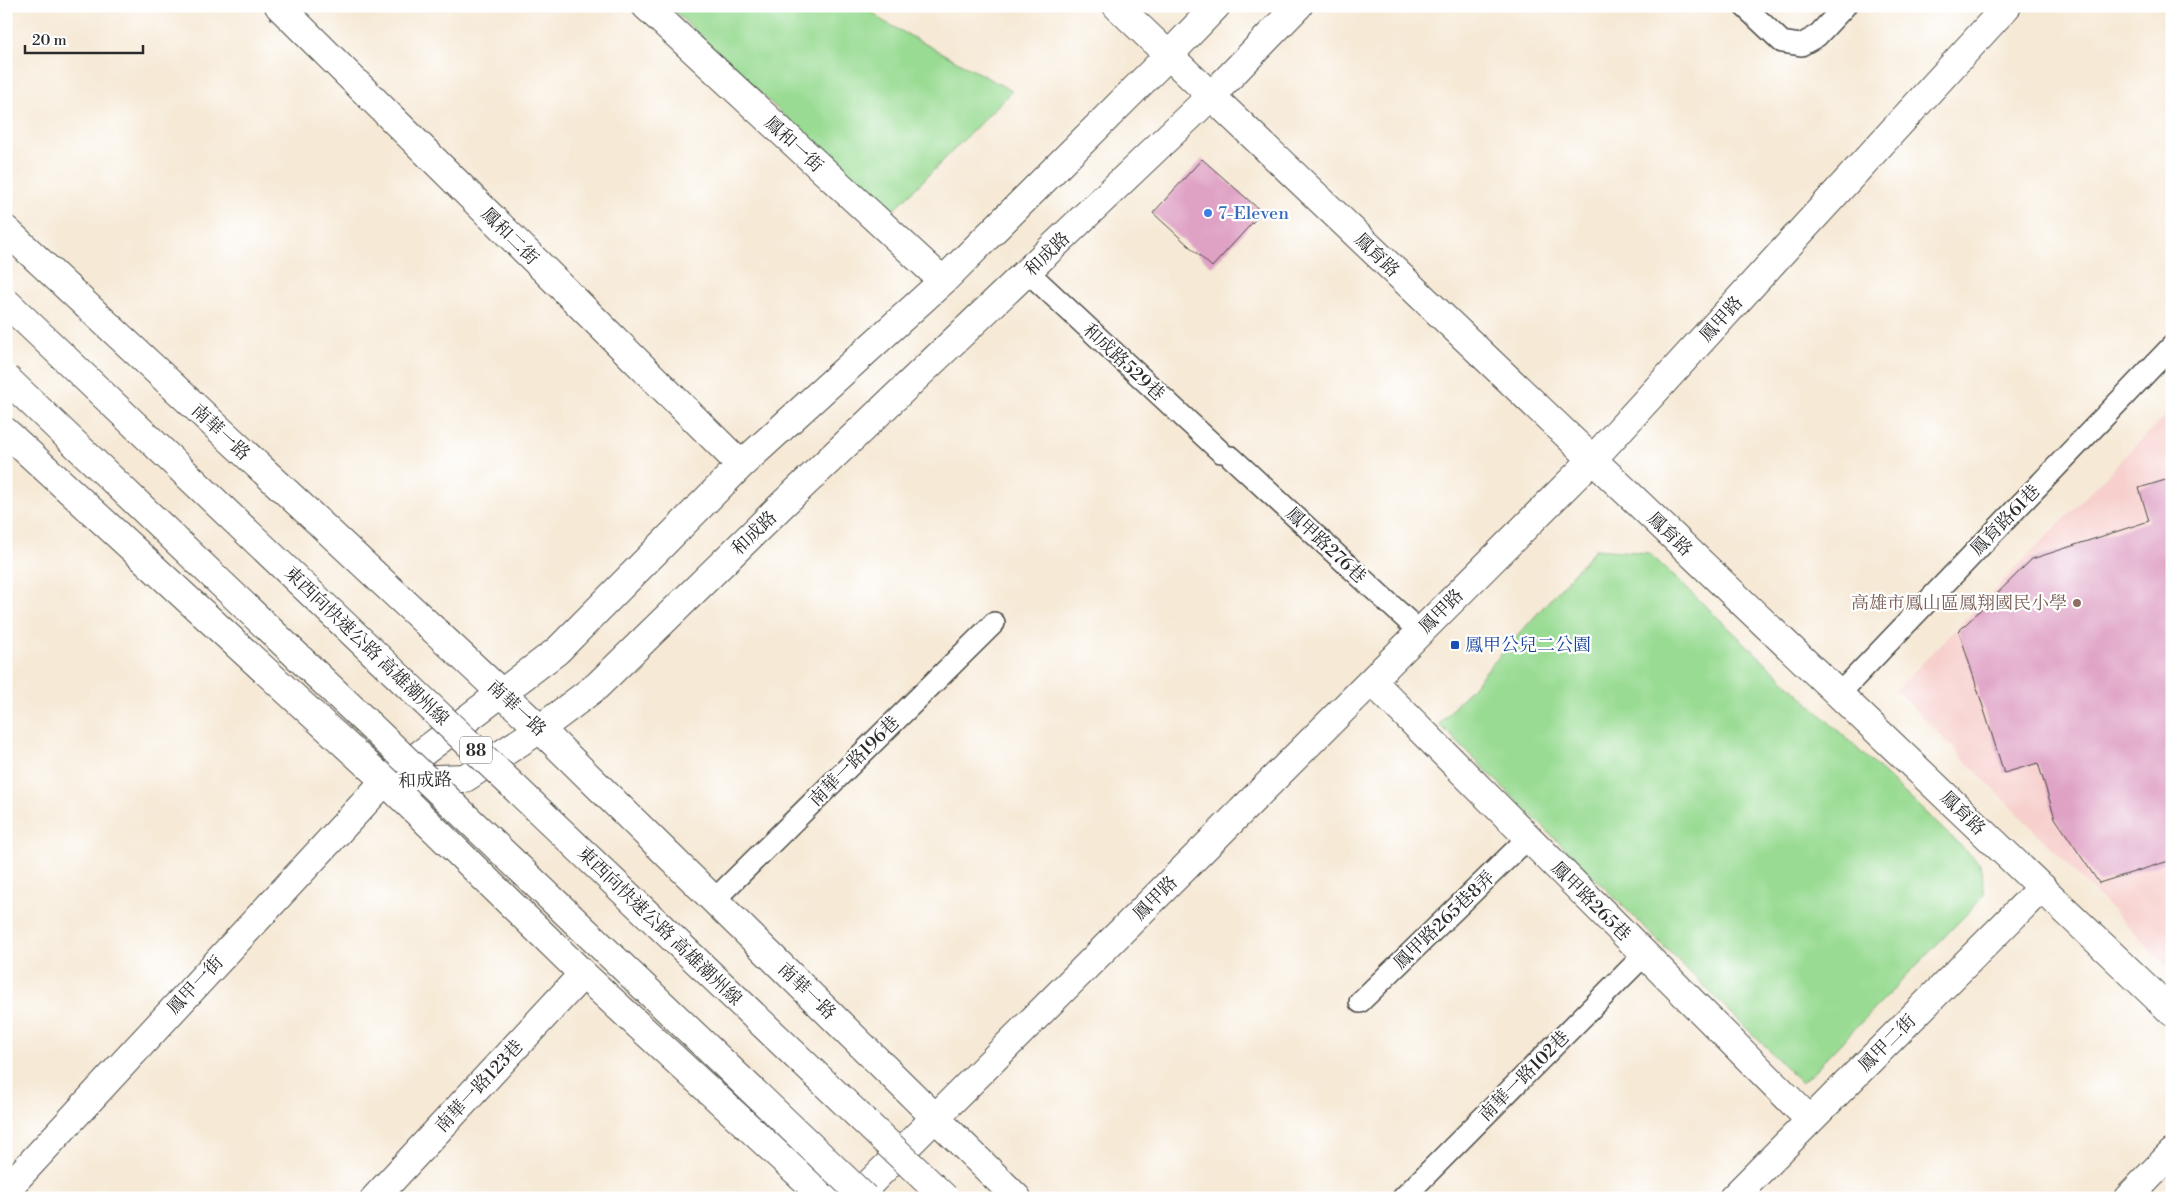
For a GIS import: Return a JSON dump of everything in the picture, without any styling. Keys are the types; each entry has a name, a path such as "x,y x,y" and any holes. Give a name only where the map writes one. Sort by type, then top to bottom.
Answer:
{"main road":[{"name":"鳳和二街","path":"279,6 741,465"},
{"name":"鳳和一街","path":"646,6 943,281"},
{"name":"鳳育路","path":"1117,6 2172,1012"},
{"name":"和成路","path":"385,781 557,651 741,465 943,281 1169,56 1216,6"},
{"name":"和成路","path":"385,781 465,778 540,729 597,686 782,506 1211,96 1298,6"},
{"name":"鳳甲路","path":"855,1198 1592,460 2007,6"},
{"name":"南華一路","path":"6,230 540,729 1017,1198"},
{"name":"東西向快速公路 高雄潮州線","path":"6,302 945,1198"},
{"path":"6,378 865,1198"},
{"path":"6,432 385,781 583,974 825,1198"},
{"name":"鳳甲路265巷","path":"1372,681 1810,1120"},
{"name":"鳳甲一街","path":"6,1190 385,781"},
{"name":"鳳甲二街","path":"1733,1198 2042,887"},
{"name":"南華一路123巷","path":"375,1198 583,974"},
{"path":"2128,1198 2172,1153"}],"lane":[{"path":"1744,6 1782,42 1801,45 1817,36 1845,6"},
{"name":"和成路529巷","path":"1028,272 1226,455"},
{"name":"鳳育路61巷","path":"1838,695 2172,346"},
{"name":"鳳甲路276巷","path":"1226,455 1420,632"},
{"name":"南華一路196巷","path":"714,900 994,623"},
{"name":"鳳甲路265巷8弄","path":"1360,1002 1528,838"},
{"name":"南華一路102巷","path":"1403,1198 1645,954"}],"shaded area":[{"name":"高雄市鳳山區鳳翔國民小學","path":"2172,409 2172,971 1896,690"}],"green space":[{"path":"669,6 867,6 881,20 1012,91 889,215"},
{"path":"1595,549 1649,553 1980,864 1985,895 1802,1083 1439,724"}],"building":[{"name":"7-Eleven","path":"1202,159 1262,212 1212,267 1153,213"},
{"name":"高雄市鳳山區鳳翔國民小學","path":"2172,478 2172,860 2099,883 2055,818 2038,763 2004,773 1959,631 2032,559 2149,521 2139,488"}],"place":[{"name":"7-Eleven","path":"1208,213"},
{"name":"高雄市鳳山區鳳翔國民小學","path":"2077,603"},
{"name":"鳳甲公兒二公園","path":"1455,645"}]}
